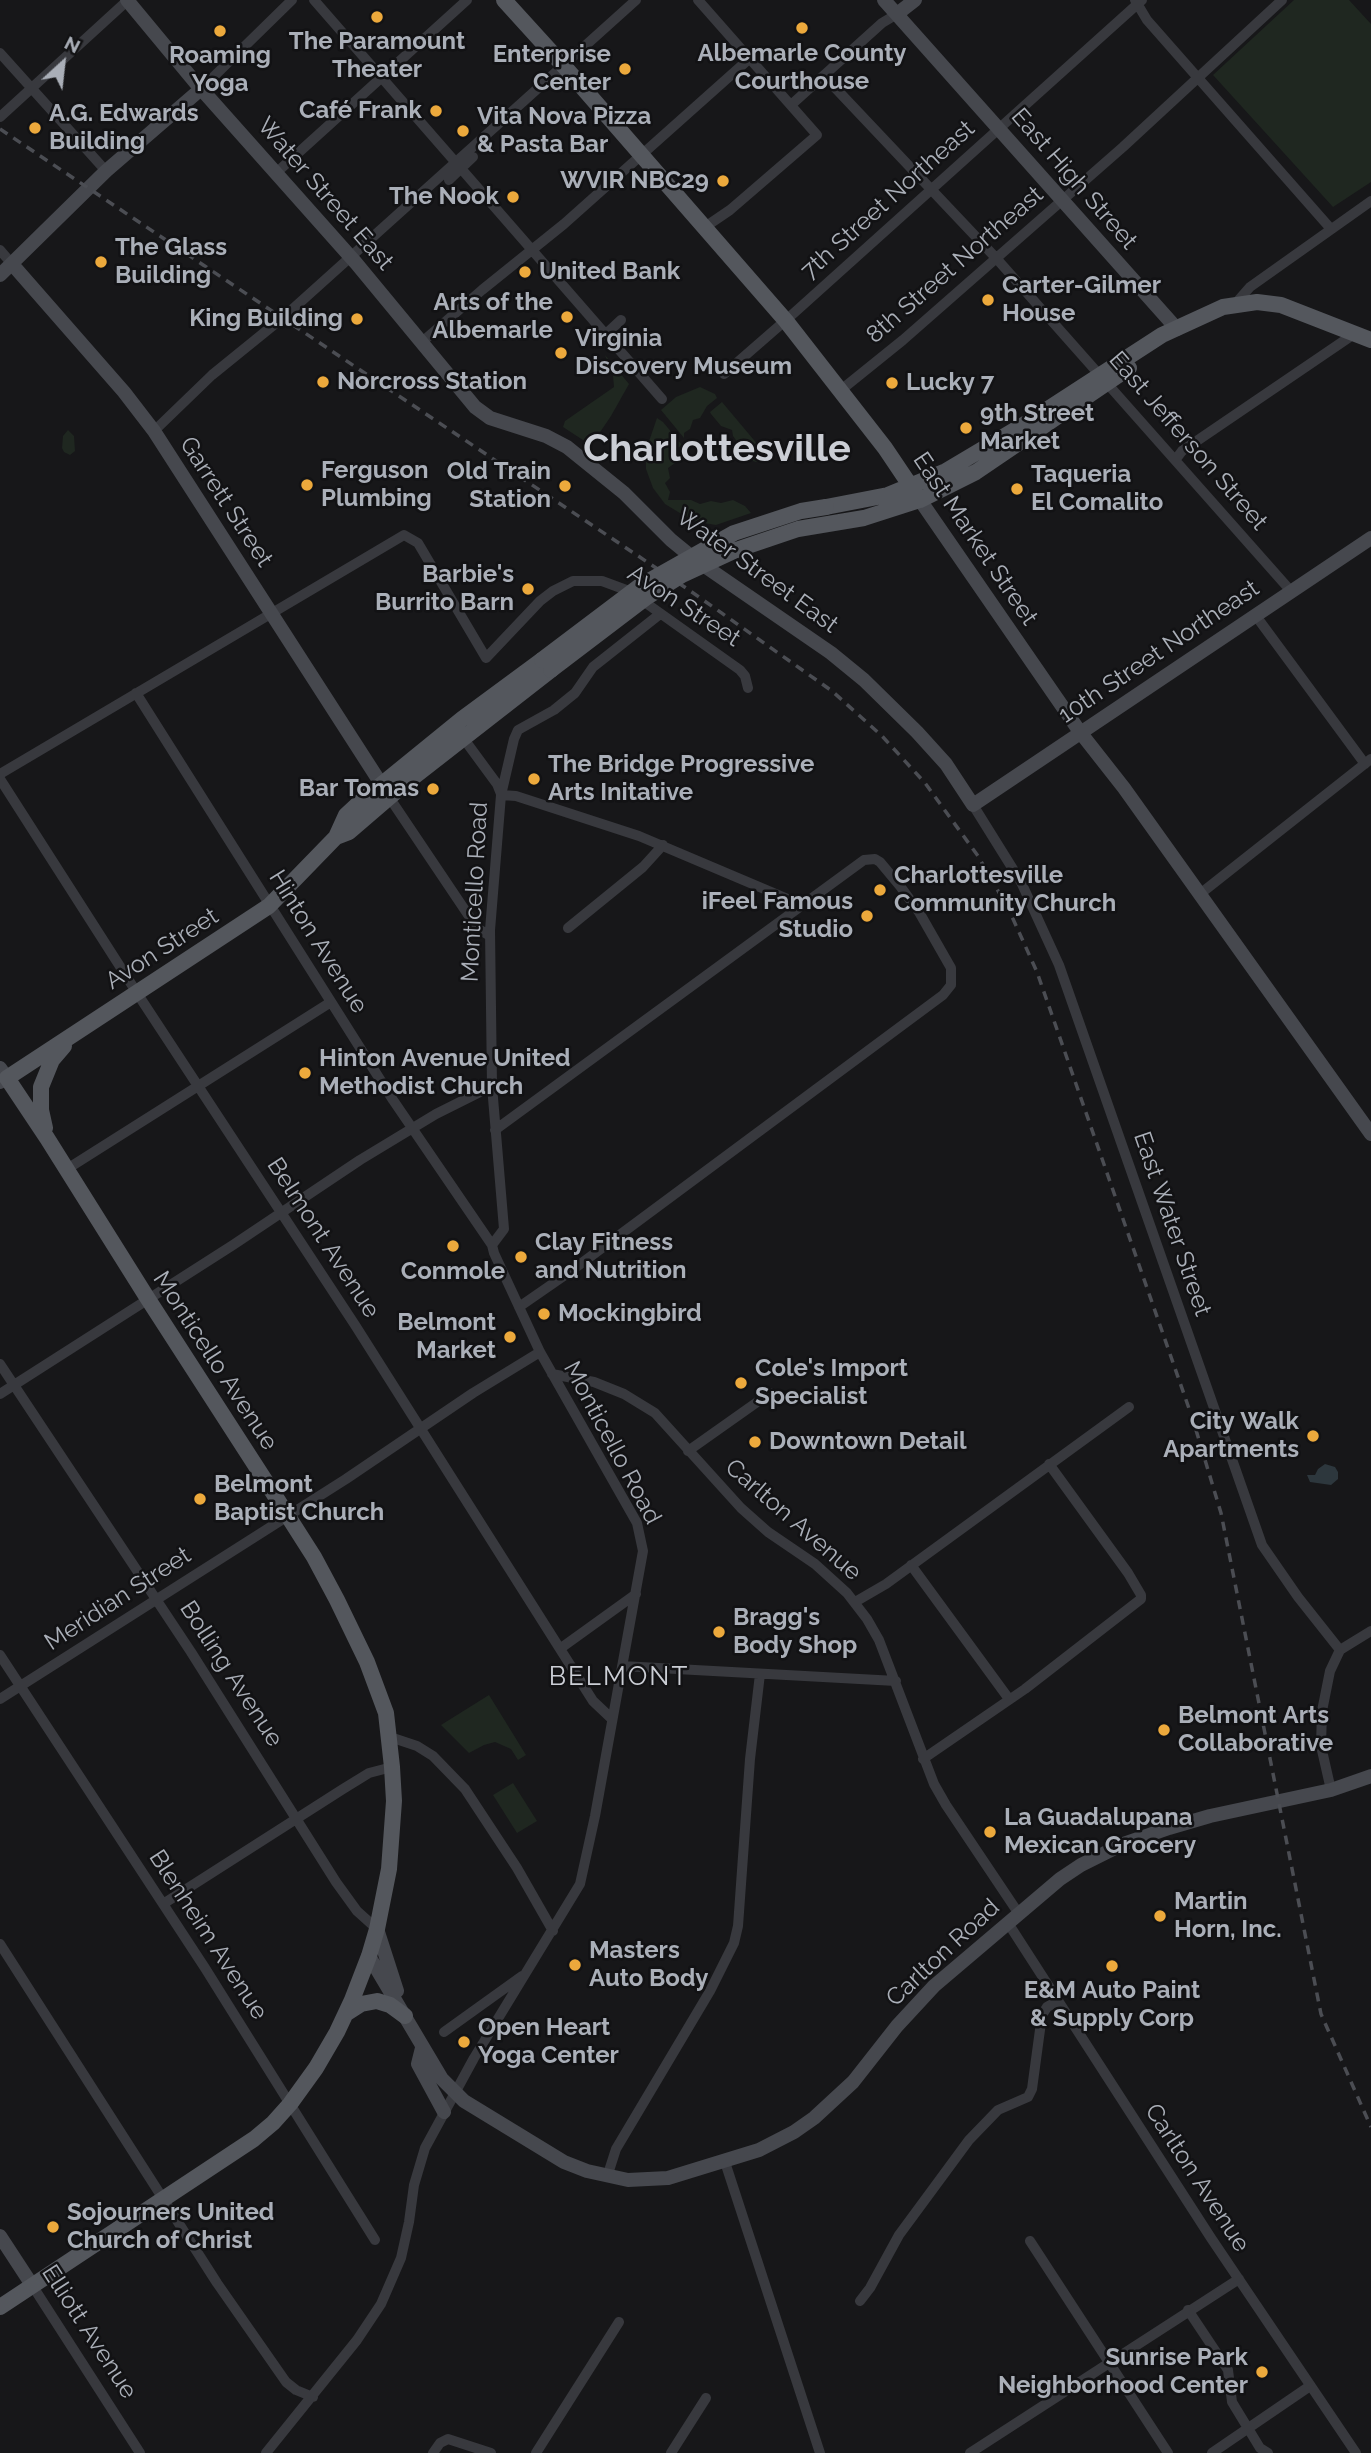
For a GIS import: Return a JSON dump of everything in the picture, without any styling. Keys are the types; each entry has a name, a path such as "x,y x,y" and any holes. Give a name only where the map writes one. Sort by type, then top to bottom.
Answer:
{"main road":[{"name":"East Market Street","path":"504,0 564,65 786,321 841,390 916,493"},
{"path":"547,665 681,575 766,538 884,512 916,493 976,472 1162,335 1208,313 1236,303 1281,305 1371,340"},
{"path":"547,665 640,586 734,533 802,511 888,495 916,493"},
{"name":"Avon Street","path":"2,1076 75,1034 269,906 336,837 349,832 386,791 547,665"},
{"path":"47,1138 41,1110 40,1087 52,1060 75,1034"},
{"name":"Monticello Avenue","path":"0,2307 254,2139 290,2104 316,2068 345,2015 369,1956 377,1929 392,1838 393,1767 381,1696 367,1662 314,1557 47,1138 2,1076"},
{"path":"345,2015 361,2004 374,2001 390,2005 405,2016"}],"street":[{"path":"0,117 128,0"},
{"name":"Water Street East","path":"128,0 201,89 350,258 475,407 483,414 546,436 566,447 624,493 693,558 806,634 864,680 946,764 974,805"},
{"path":"0,275 106,171 201,89 292,0"},
{"path":"314,0 662,399"},
{"path":"276,173 467,0"},
{"path":"154,431 212,375 275,326 636,0"},
{"path":"698,0 817,135 730,210 705,227"},
{"name":"East High Street","path":"884,0 1177,329"},
{"path":"791,105 882,23 915,0"},
{"name":"8th Street Northeast","path":"841,390 903,340 1123,147 1282,0"},
{"path":"1138,1 1147,20 1331,229"},
{"name":"7th Street Northeast","path":"724,374 786,321 1138,1"},
{"path":"0,53 106,171"},
{"path":"422,342 564,224 749,60"},
{"name":"East Jefferson Street","path":"824,76 1105,378 1290,590"},
{"path":"449,180 465,148"},
{"path":"441,170 473,157"},
{"path":"1236,303 1250,287 1371,201"},
{"name":"Garrett Street","path":"0,250 124,392 154,431 386,791"},
{"path":"606,334 621,320"},
{"path":"1176,459 1182,451 1354,334"},
{"name":"East Market Street","path":"916,493 1080,732 1124,788 1371,1134"},
{"name":"Avon Street","path":"271,613 404,535 418,543 486,659 540,601 553,591 573,581 602,581 616,585 740,670 745,676 748,688"},
{"name":"10th Street Northeast","path":"974,805 1371,538"},
{"path":"0,777 136,692 271,613"},
{"name":"Monticello Road","path":"266,2453 369,2325 392,2282 409,2222 418,2166 454,2093 572,1900 584,1870 643,1551 637,1523 540,1352 492,1245 504,1229 492,1086 490,936 502,795 518,730 575,693 593,667 660,614"},
{"path":"1200,894 1368,761 1256,616"},
{"name":"Hinton Avenue","path":"136,692 269,906 412,1128 492,1245"},
{"path":"458,732 497,784 502,795 516,796 663,845 802,905"},
{"name":"Belmont Avenue","path":"0,777 421,1429 593,1701 612,1719"},
{"path":"386,791 477,928 490,936"},
{"name":"East Water Street","path":"974,805 1021,882 1059,965 1262,1545 1298,1597 1340,1650"},
{"path":"568,928 635,874 663,845"},
{"path":"495,1130 863,860 870,858 880,862 900,886 926,923 951,968 950,987 931,1003 655,1210 519,1307"},
{"path":"67,1169 331,1002"},
{"path":"0,1394 412,1128 492,1086"},
{"name":"Meridian Street","path":"0,1699 540,1352"},
{"name":"Bolling Avenue","path":"0,1364 156,1600 336,1882 357,1911 377,1929 405,2016"},
{"name":"Carlton Avenue","path":"552,1374 594,1382 640,1402 663,1421 741,1508 768,1532 830,1576 855,1602 879,1640 923,1759 946,1805 1058,2001 1356,2453"},
{"path":"688,1451 770,1393"},
{"path":"855,1602 869,1595 1129,1408"},
{"path":"923,1759 1009,1699 1141,1599 1142,1595 1095,1525 1049,1464"},
{"path":"911,1565 1009,1699"},
{"path":"561,1648 636,1594"},
{"path":"1331,1790 1321,1745 1321,1721 1330,1671 1340,1650 1371,1632"},
{"name":"Blenheim Avenue","path":"0,1655 163,1904 375,2240"},
{"path":"622,1666 896,1681"},
{"path":"607,2177 616,2150 710,1991 734,1943 738,1926 751,1749 760,1674"},
{"path":"390,1737 417,1746 433,1756 465,1788 517,1868 553,1931"},
{"path":"163,1904 369,1773 393,1767"},
{"name":"Carlton Road","path":"454,2093 479,2112 564,2162 607,2177 628,2180 668,2178 725,2162 777,2142 814,2119 853,2082 915,2005 942,1979 1081,1865 1128,1842 1210,1816 1331,1790 1371,1776"},
{"path":"0,1944 217,2283 278,2372 296,2390 313,2397"},
{"name":"Bolling Avenue","path":"369,1956 422,2048 454,2093"},
{"path":"444,2032 528,1972"},
{"path":"860,2301 899,2235 969,2140 998,2110 1028,2097 1032,2089 1042,2015 1047,2007 1058,2001"},
{"path":"422,2048 418,2064 444,2112"},
{"path":"725,2162 820,2453"},
{"name":"Elliott Avenue","path":"0,2236 140,2453"},
{"path":"1030,2241 1168,2453"},
{"path":"977,2451 1239,2278"},
{"path":"1188,2310 1228,2370 1232,2402 1260,2448 1268,2453"},
{"path":"537,2453 619,2322"},
{"path":"1212,2453 1310,2386"},
{"path":"671,2453 706,2398"},
{"path":"433,2453 440,2443 448,2439 491,2453"}],"shaded area":[{"path":"1294,0 1349,0 1371,24 1371,182 1333,207 1213,75"},
{"path":"605,355 629,384 590,447 563,427 565,421 614,387"},
{"path":"700,387 715,394 717,398 707,406 700,418 693,420 690,429 684,433 684,438 661,410 676,397"},
{"path":"722,402 769,458 753,461 745,447 733,436 732,430 721,426 710,412"},
{"path":"657,418 682,445 675,450 675,463 668,468 670,478 665,483 670,492 668,500 691,500 700,504 733,500 745,506 751,513 716,525 693,521 665,504 653,488 646,469 646,450"},
{"path":"68,430 74,436 75,451 70,455 62,448 63,436"},
{"path":"1325,1464 1335,1467 1338,1479 1331,1485 1310,1482 1307,1475 1315,1475"},
{"path":"489,1695 526,1755 518,1760 511,1749 495,1742 469,1753 441,1725"},
{"path":"513,1783 537,1821 517,1833 493,1795"}],"railway":[{"path":"0,129 689,590 832,691 882,736 925,783 978,856 1009,910 1037,972 1193,1420 1221,1513 1321,2014 1371,2127"}],"place":[{"name":"The Paramount Theater","path":"377,17"},
{"name":"Albemarle County Courthouse","path":"802,28"},
{"name":"Roaming Yoga","path":"220,31"},
{"name":"Enterprise Center","path":"625,69"},
{"name":"Café Frank","path":"436,111"},
{"name":"A.G. Edwards Building","path":"35,128"},
{"name":"Vita Nova Pizza & Pasta Bar","path":"463,131"},
{"name":"WVIR NBC29","path":"723,181"},
{"name":"The Nook","path":"513,197"},
{"name":"The Glass Building","path":"101,262"},
{"name":"United Bank","path":"525,272"},
{"name":"Carter-Gilmer House","path":"988,300"},
{"name":"Arts of the Albemarle","path":"567,317"},
{"name":"King Building","path":"357,319"},
{"name":"Virginia Discovery Museum","path":"561,353"},
{"name":"Norcross Station","path":"323,382"},
{"name":"Lucky 7","path":"892,383"},
{"name":"9th Street Market","path":"966,428"},
{"name":"Ferguson Plumbing","path":"307,485"},
{"name":"Old Train Station","path":"565,486"},
{"name":"Taqueria El Comalito","path":"1017,489"},
{"name":"Barbie's Burrito Barn","path":"528,589"},
{"name":"The Bridge Progressive Arts Initative","path":"534,779"},
{"name":"Bar Tomas","path":"433,789"},
{"name":"Charlottesville Community Church","path":"880,890"},
{"name":"iFeel Famous Studio","path":"867,916"},
{"name":"Hinton Avenue United Methodist Church","path":"305,1073"},
{"name":"Conmole","path":"453,1246"},
{"name":"Clay Fitness and Nutrition","path":"521,1257"},
{"name":"Mockingbird","path":"544,1314"},
{"name":"Belmont Market","path":"510,1337"},
{"name":"Cole's Import Specialist","path":"741,1383"},
{"name":"City Walk Apartments","path":"1313,1436"},
{"name":"Downtown Detail","path":"755,1442"},
{"name":"Belmont Baptist Church","path":"200,1499"},
{"name":"Bragg's Body Shop","path":"719,1632"},
{"name":"Belmont Arts Collaborative","path":"1164,1730"},
{"name":"La Guadalupana Mexican Grocery","path":"990,1832"},
{"name":"Martin Horn, Inc.","path":"1160,1916"},
{"name":"Masters Auto Body","path":"575,1965"},
{"name":"E&M Auto Paint & Supply Corp","path":"1112,1966"},
{"name":"Open Heart Yoga Center","path":"464,2042"},
{"name":"Sojourners United Church of Christ","path":"53,2227"},
{"name":"Sunrise Park Neighborhood Center","path":"1262,2372"}],"district":[{"name":"Charlottesville","path":"717,450"},
{"name":"BELMONT","path":"619,1677"}]}
